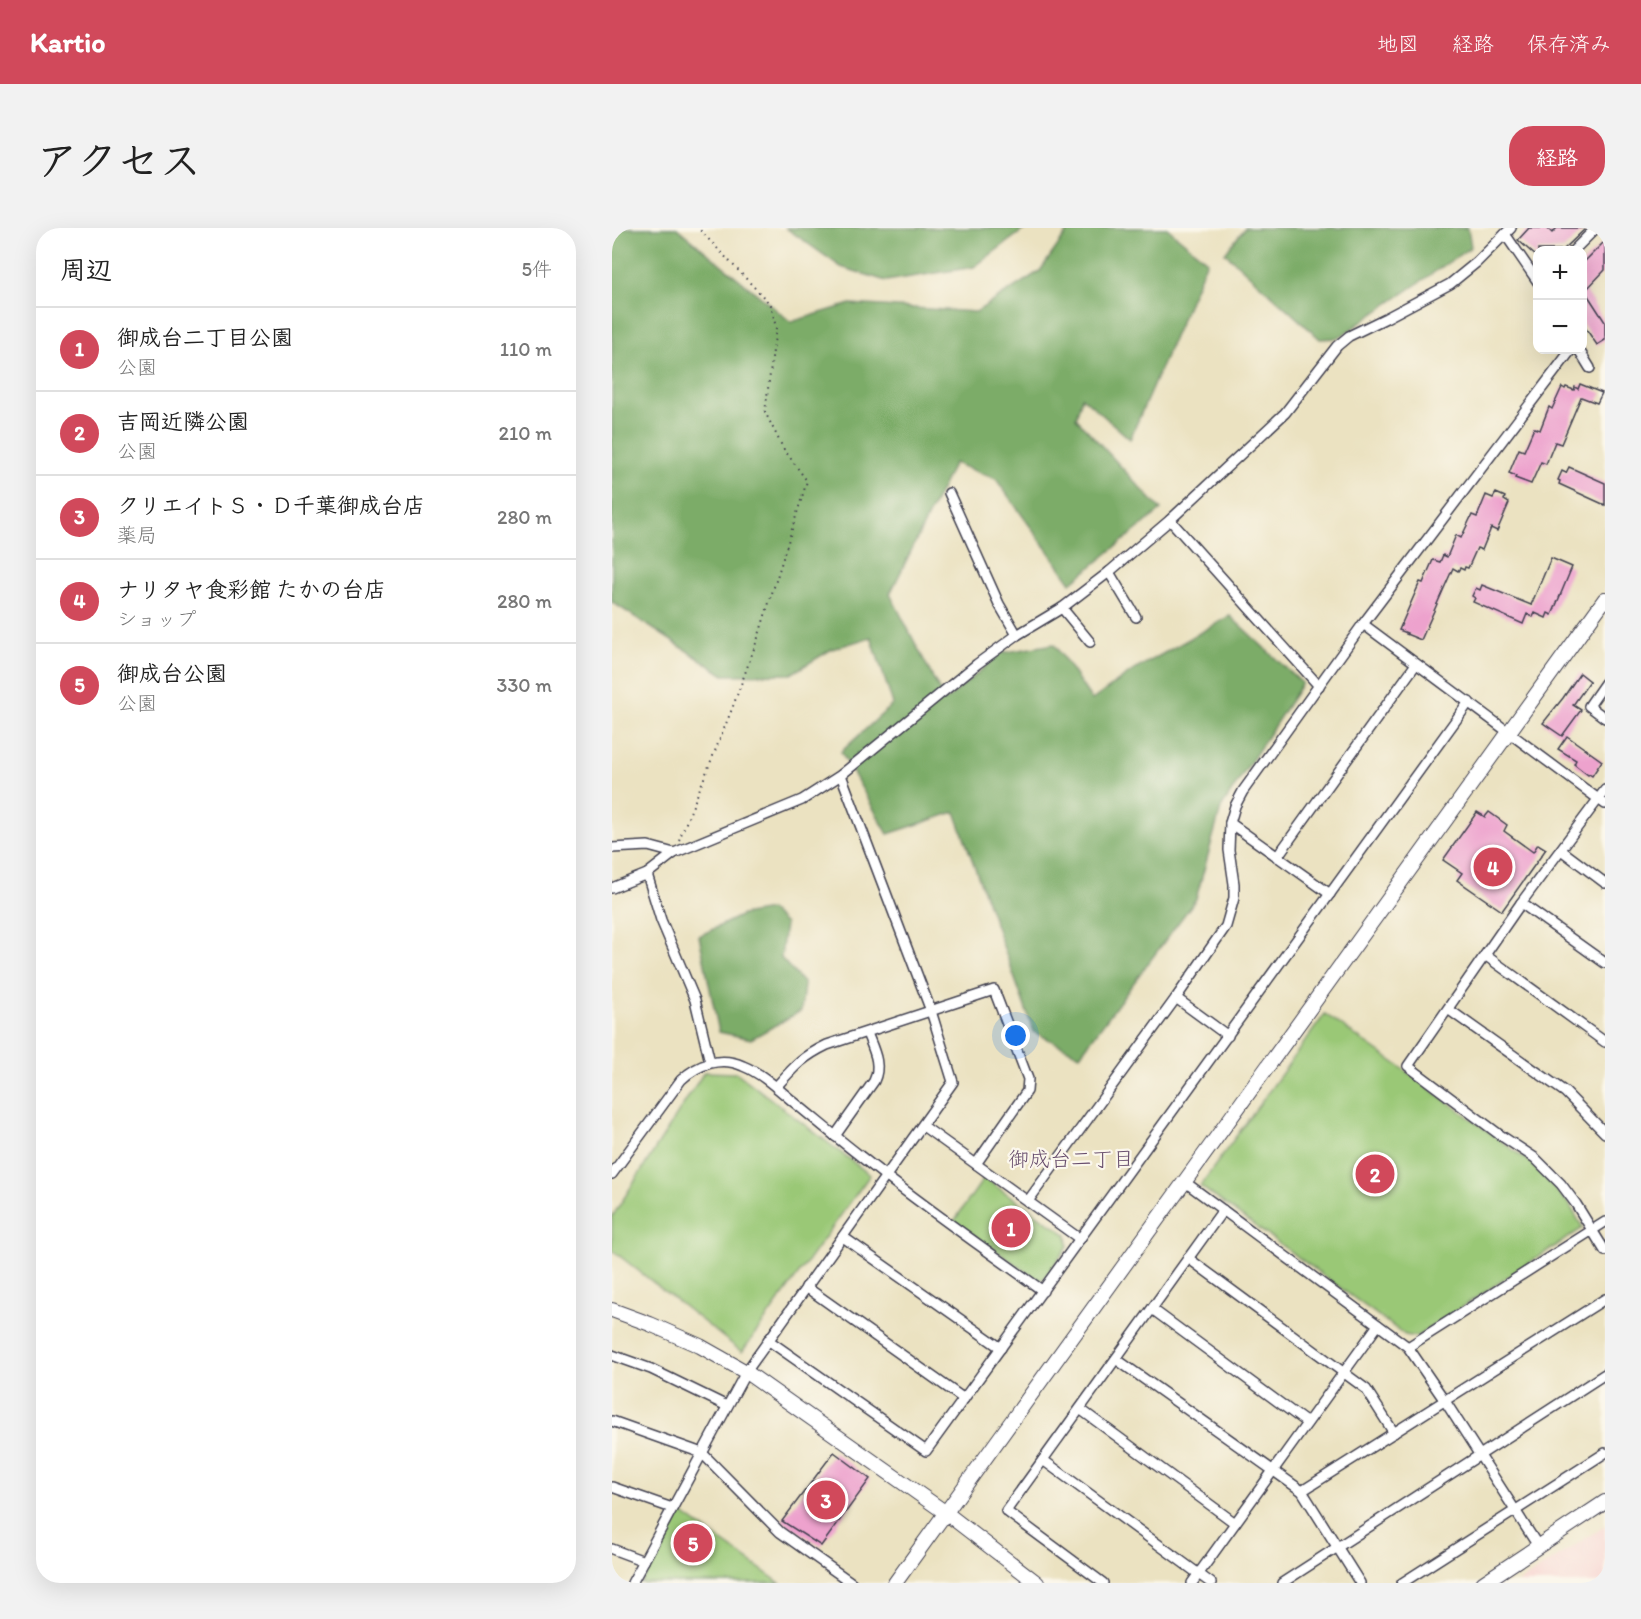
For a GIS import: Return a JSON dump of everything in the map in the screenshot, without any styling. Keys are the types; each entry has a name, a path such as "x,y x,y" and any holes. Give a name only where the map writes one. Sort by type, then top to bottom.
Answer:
{"street":[{"path":"1578,246 1596,228"},
{"path":"612,888 647,874 674,853 802,800 841,775 977,664 1017,635 1062,608 1170,520 1285,413 1337,346 1349,336 1450,284 1477,262 1508,231 1533,274"},
{"path":"1028,1201 1226,926 1234,898 1229,850 1230,823 1243,791 1363,624 1568,354"},
{"path":"1581,354 1590,368"},
{"path":"949,493 999,604 1017,635"},
{"path":"1170,520 1319,686"},
{"path":"1109,572 1136,616"},
{"path":"895,1583 1605,599"},
{"path":"1062,608 1090,642"},
{"path":"1363,624 1602,801"},
{"path":"1277,857 1416,664"},
{"path":"1605,683 1588,706 1605,718"},
{"path":"768,1340 926,1451 1469,702"},
{"path":"632,1583 746,1372 953,1082 931,1011 841,775"},
{"path":"1605,790 1602,801 1521,903 1408,1066 1500,1135 1535,1158 1561,1184 1605,1251"},
{"path":"1230,823 1330,894"},
{"path":"612,848 648,846 674,853"},
{"path":"1561,850 1605,883"},
{"path":"647,874 661,920 695,1000 710,1062"},
{"path":"1521,903 1605,963"},
{"path":"1485,955 1605,1042"},
{"path":"776,1087 799,1061 827,1045 994,990 1028,1079 1027,1091 976,1164"},
{"path":"1176,998 1228,1036"},
{"path":"1448,1009 1565,1092 1605,1133"},
{"path":"835,1136 878,1073 878,1063 867,1033"},
{"path":"612,1174 681,1080 698,1067 710,1062 742,1065 776,1087 885,1176 1043,1291"},
{"path":"923,1126 1080,1239"},
{"path":"1185,1182 1408,1347 1538,1546"},
{"path":"1104,1583 1006,1511 1223,1210"},
{"path":"1408,1347 1605,1222"},
{"path":"843,1237 1001,1348"},
{"path":"1188,1258 1366,1389 1394,1433"},
{"path":"806,1287 964,1399"},
{"path":"1302,1491 1605,1299"},
{"path":"1152,1309 1307,1423"},
{"path":"612,1310 700,1346 746,1372 946,1513 1037,1583"},
{"path":"1192,1583 1378,1325"},
{"path":"612,1355 651,1369 727,1406"},
{"path":"1116,1359 1302,1491 1360,1583"},
{"path":"1282,1583 1605,1374"},
{"path":"1080,1409 1235,1523"},
{"path":"612,1421 702,1453 780,1532 852,1583"},
{"path":"1402,1583 1605,1453"},
{"path":"1043,1460 1211,1583"},
{"path":"612,1487 672,1508"},
{"path":"1483,1583 1605,1502"},
{"path":"612,1549 644,1561"}],"path":[{"path":"674,853 732,709 762,624 807,481 783,448 765,412 776,328 771,305 698,228"}],"shaded area":[{"path":"1605,1526 1605,1583 1518,1583"}],"green space":[{"path":"612,228 677,228 791,322 850,304 976,312 1040,271 1070,228 1167,228 1207,261 1130,439 1082,397 1076,418 1161,510 1071,583 996,479 954,463 890,594 945,701 1001,653 1054,644 1092,700 1134,670 1230,616 1302,683 1221,808 1196,899 1080,1055 1034,1032 955,812 888,834 841,752 893,704 871,637 832,649 791,674 724,675 612,602"},
{"path":"786,228 1026,228 974,267 886,281 841,267"},
{"path":"1245,228 1468,228 1471,247 1338,338 1320,339 1225,253"},
{"path":"770,910 785,924 781,958 804,984 801,1011 751,1039 719,1032 699,936 742,915"},
{"path":"1325,1014 1531,1163 1569,1204 1583,1228 1416,1337 1405,1335 1200,1186"},
{"path":"704,1072 737,1073 870,1175 742,1352 612,1250 612,1217"},
{"path":"984,1178 1067,1235 1068,1246 1044,1279 1038,1280 954,1221"},
{"path":"679,1511 780,1583 641,1583"}],"building":[{"path":"1529,228 1547,228 1552,233 1557,228 1586,228 1567,246 1533,246 1533,254 1518,240"},
{"path":"1605,241 1605,270 1587,289 1587,259"},
{"path":"1587,294 1605,322 1605,340 1597,345 1587,330"},
{"path":"1580,384 1602,393 1597,403 1581,397 1561,444 1555,442 1546,464 1541,462 1531,484 1515,478 1516,476 1509,473 1519,449 1524,451 1534,428 1540,430 1549,407 1552,409 1562,387 1574,390 1575,387 1578,389"},
{"path":"1569,467 1605,483 1605,505 1559,484 1558,480 1562,471 1566,473"},
{"path":"1496,493 1505,497 1504,500 1509,503 1497,531 1491,528 1482,550 1477,548 1468,568 1465,567 1464,570 1460,568 1458,571 1453,568 1421,640 1399,630 1420,582 1423,583 1433,560 1440,562 1443,555 1447,557 1456,535 1461,538 1472,515 1477,517 1486,495 1493,498"},
{"path":"1551,558 1572,567 1552,615 1548,613 1546,618 1535,613 1533,617 1527,614 1523,624 1473,602 1475,598 1472,596 1476,588 1480,590 1482,585 1531,605"},
{"path":"1580,673 1590,681 1573,705 1581,710 1562,736 1543,723"},
{"path":"1567,736 1602,761 1592,776 1574,764 1576,760 1558,749"},
{"path":"1477,812 1485,817 1489,812 1507,825 1504,831 1533,852 1538,844 1546,849 1502,911 1457,880 1462,873 1443,860"},
{"path":"834,1452 870,1479 821,1546 782,1521"}],"place":[{"name":"ナリタヤ食彩館 たかの台店","path":"1493,867"},
{"name":"吉岡近隣公園","path":"1375,1174"},
{"name":"御成台二丁目公園","path":"1011,1228"},
{"name":"クリエイトＳ・Ｄ千葉御成台店","path":"826,1500"},
{"name":"御成台公園","path":"693,1543"}],"district":[{"name":"御成台二丁目","path":"1071,1158"}]}
